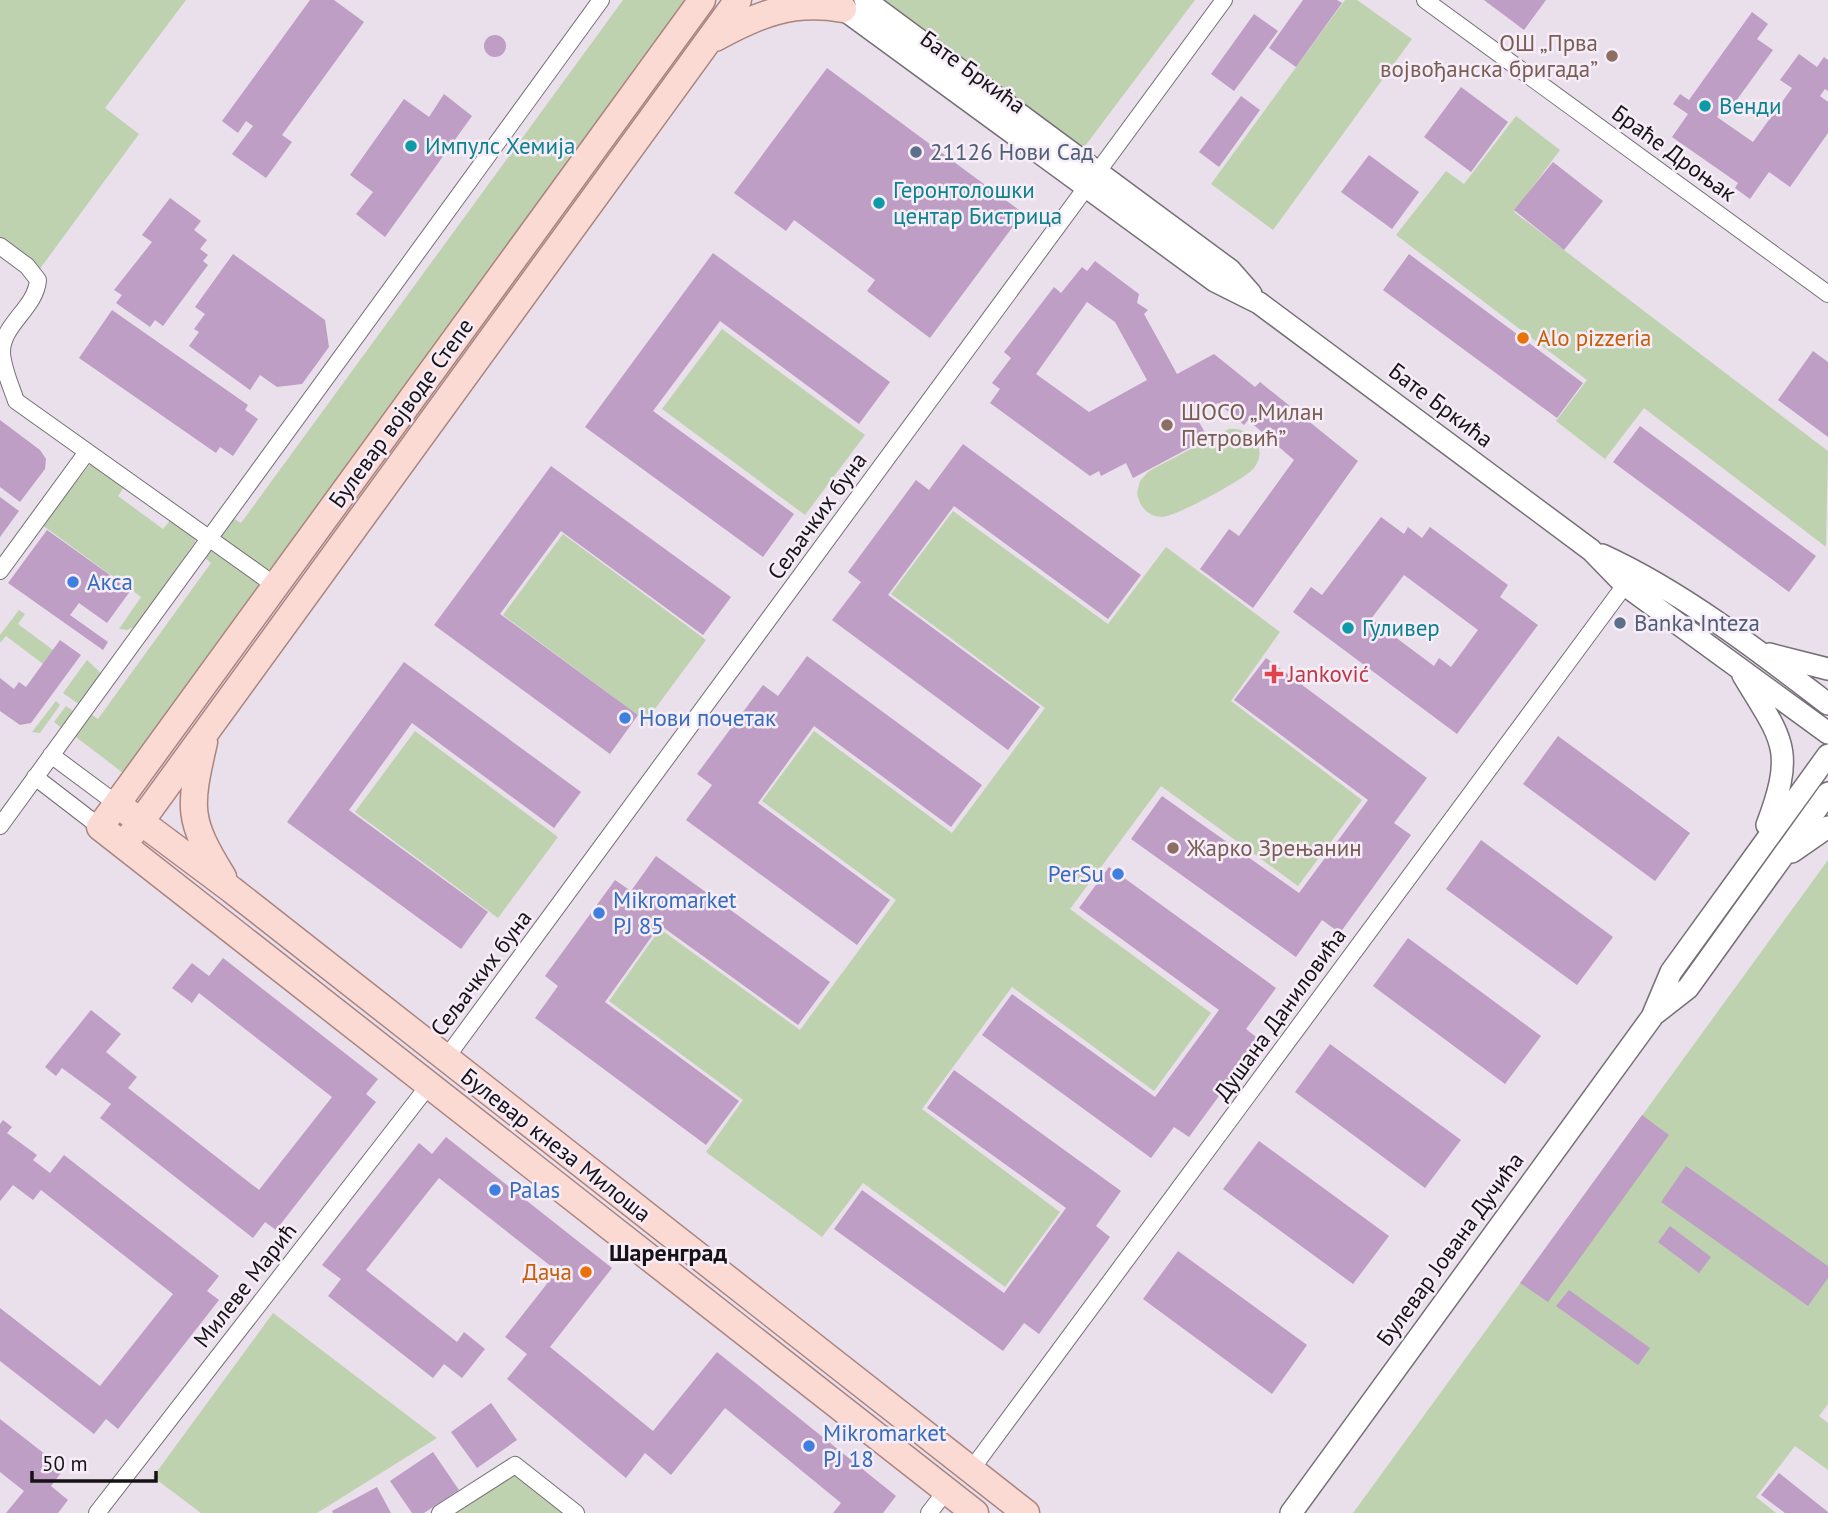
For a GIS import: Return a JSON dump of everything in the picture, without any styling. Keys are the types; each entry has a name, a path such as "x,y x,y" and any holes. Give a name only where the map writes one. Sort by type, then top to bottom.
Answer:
{"main road":[{"name":"Булевар војводе Степе","path":"100,827 702,0"},
{"name":"Булевар војводе Степе","path":"124,845 738,0"},
{"path":"707,42 787,3 811,0 846,3"},
{"path":"207,731 193,795 196,830 232,890"},
{"name":"Булевар кнеза Милоша","path":"117,804 232,890 1026,1513"},
{"name":"Булевар кнеза Милоша","path":"100,827 975,1513"}],"street":[{"path":"0,826 601,0"},
{"name":"Сељачких буна","path":"446,1059 1224,0"},
{"name":"Браће Дроњак","path":"1425,0 1828,294"},
{"name":"Бате Бркића","path":"846,3 1092,180 1215,281 1259,303 1591,550 1625,585 1828,733"},
{"path":"0,246 27,266 38,280 33,296 4,340 4,365 16,401 276,586"},
{"path":"0,571 87,452"},
{"name":"Бате Бркића","path":"1591,550 1636,570 1755,650 1828,704"},
{"name":"Душана Даниловића","path":"971,1470 1625,585"},
{"path":"1755,650 1828,669"},
{"path":"1738,667 1776,727 1784,760 1780,792 1759,848"},
{"path":"51,755 117,804"},
{"name":"Булевар Јована Дучића","path":"1291,1513 1652,1017 1671,972 1828,755"},
{"path":"35,777 100,827"},
{"name":"Булевар Јована Дучића","path":"1652,1017 1688,988 1828,793"},
{"path":"1776,863 1828,827"},
{"name":"Милеве Марић","path":"97,1513 429,1085"},
{"path":"440,1513 515,1465 576,1513"},
{"path":"929,1513 947,1490"}],"green space":[{"path":"0,0 186,0 105,108 139,134 39,270 0,241"},
{"path":"623,0 696,0 274,575 215,539 231,517 241,523"},
{"path":"873,0 1195,0 1079,154"},
{"path":"1345,0 1357,0 1412,39 1273,230 1211,184"},
{"path":"1516,116 1560,150 1514,212 1828,451 1826,547 1644,408 1605,459 1556,421 1587,380 1396,235 1446,171 1464,184"},
{"path":"722,329 865,435 805,515 662,409"},
{"path":"1229,429 1237,429 1251,435 1258,447 1258,461 1249,473 1195,504 1169,515 1157,517 1145,510 1137,493 1140,481 1149,471"},
{"path":"91,463 126,484 118,496 163,529 173,517 195,537 195,542 136,626 127,630 119,629 141,597 42,525"},
{"path":"953,511 1108,624 1166,547 1280,632 1231,701 1362,800 1298,886 1161,786 1070,909 1211,1013 1154,1091 1012,987 922,1109 1060,1212 1005,1287 863,1183 822,1237 706,1152 743,1100 609,1001 660,929 800,1030 896,900 762,801 814,731 952,833 1045,708 891,594"},
{"path":"563,534 706,640 646,721 503,615"},
{"path":"207,548 257,583 261,589 131,779 72,734 88,712 98,719 211,563 201,555"},
{"path":"19,610 25,614 18,624 53,650 43,664 6,636 0,643 0,635"},
{"path":"87,660 102,674 80,705 63,693"},
{"path":"56,701 60,705 40,733 32,732"},
{"path":"66,706 76,713 63,729 54,722"},
{"path":"415,731 558,837 498,918 355,812"},
{"path":"1828,860 1828,1404 1819,1416 1828,1423 1828,1470 1795,1446 1756,1497 1776,1513 1353,1513"},
{"path":"273,1313 437,1438 317,1513 201,1513 153,1477"},
{"path":"517,1473 565,1513 454,1513"}],"building":[{"path":"310,0 334,0 364,22 282,135 292,142 266,178 232,154 253,126 246,121 238,133 222,121"},
{"path":"1303,0 1337,0 1342,3 1296,67 1269,48"},
{"path":"1484,0 1546,0 1524,30"},
{"name":"Венди","path":"1752,12 1768,24 1757,39 1773,50 1728,112 1723,109 1717,117 1753,142 1792,88 1780,80 1799,54 1817,67 1824,57 1828,60 1828,91 1825,89 1820,96 1828,102 1828,133 1790,187 1769,172 1750,199 1735,188 1738,183 1672,137 1688,114 1673,104 1680,94 1689,100"},
{"path":"1254,14 1278,31 1234,91 1211,74"},
{"path":"495,35 503,38 506,46 503,54 495,57 487,54 484,46 487,38"},
{"name":"Геронтолошки центар Бистрица","path":"827,68 1023,213 930,338 867,291 875,280 794,220 786,231 734,193"},
{"path":"1461,87 1508,122 1471,172 1424,137"},
{"name":"Импулс Хемија","path":"444,94 472,116 385,237 356,214 373,192 350,175 404,99 429,117"},
{"path":"1241,96 1260,110 1219,167 1199,152"},
{"path":"1369,155 1419,192 1392,229 1341,192"},
{"path":"1553,162 1603,201 1564,250 1514,210"},
{"path":"170,198 201,221 194,230 207,240 200,249 208,255 203,261 208,265 163,326 155,320 150,327 116,303 122,295 114,290 152,242 142,235"},
{"path":"713,253 890,382 859,424 720,321 653,411 794,514 763,557 585,427"},
{"path":"233,254 325,320 329,347 302,384 277,387 260,375 250,390 189,346 199,332 194,329 205,314 195,307"},
{"path":"1409,254 1583,383 1557,418 1383,290"},
{"path":"1095,261 1139,294 1137,303 1148,310 1144,314 1177,374 1214,354 1255,387 1260,382 1358,461 1253,608 1200,569 1229,529 1239,536 1294,460 1248,420 1244,425 1218,403 1195,415 1208,438 1133,478 1126,463 1101,476 1099,471 1090,476 990,403 1000,389 992,383 1011,358 1004,352 1054,287 1061,293 1082,267 1087,271","holes":["1087,302 1115,322 1147,380 1089,412 1036,374"]},
{"path":"112,310 248,405 245,410 258,419 233,456 220,447 216,453 79,358"},
{"path":"1813,351 1828,362 1828,437 1778,400"},
{"path":"0,420 40,450 46,459 45,469 20,502 0,487"},
{"path":"1640,426 1816,556 1789,592 1613,462"},
{"path":"963,444 1141,575 1108,619 954,506 888,595 1040,707 1008,750 832,620 861,582 848,572 916,480 929,490"},
{"path":"551,466 731,597 703,635 561,531 500,614 638,715 610,754 434,625"},
{"path":"0,497 19,511 0,537"},
{"name":"Гуливер","path":"1381,517 1404,534 1408,527 1422,538 1430,527 1508,585 1500,597 1538,625 1457,734 1293,612 1311,587 1322,595","holes":["1404,575 1478,630 1451,667 1439,658 1434,666 1371,619"]},
{"name":"Акса","path":"47,530 131,590 107,623 79,603 70,615 108,642 103,650 8,583"},
{"path":"60,640 81,655 31,723 20,725 0,711 0,678 14,689 19,682 26,687"},
{"path":"807,656 982,785 951,827 814,726 758,803 890,900 857,945 686,820 712,785 697,774 763,685 778,696"},
{"path":"1266,658 1427,778 1394,823 1411,835 1340,933 1322,920 1296,957 1131,839 1162,796 1299,893 1368,800 1234,700"},
{"path":"404,662 581,792 554,828 412,723 349,810 488,912 461,949 287,822"},
{"path":"1558,736 1690,833 1655,881 1523,784"},
{"path":"1481,840 1613,937 1577,985 1446,889"},
{"path":"656,856 830,982 798,1025 660,925 605,1002 739,1101 706,1145 535,1018 558,986 545,976 615,880 631,891"},
{"path":"1109,867 1276,988 1246,1029 1260,1040 1189,1137 1174,1127 1151,1158 982,1035 1012,994 1155,1097 1219,1010 1079,908"},
{"path":"1408,938 1541,1036 1505,1084 1373,986"},
{"path":"223,958 378,1079 366,1094 376,1102 276,1230 265,1222 253,1238 100,1118 111,1104 62,1068 56,1076 45,1067 91,1010 121,1034 106,1052 137,1077 128,1088 259,1190 332,1097 199,993 192,1003 172,988 192,963 209,976"},
{"path":"1330,1044 1461,1140 1425,1188 1295,1092"},
{"path":"954,1070 1121,1191 1096,1226 1110,1237 1039,1334 1024,1323 1003,1351 834,1229 862,1190 1004,1293 1066,1208 927,1108"},
{"path":"1642,1115 1669,1135 1548,1302 1520,1283"},
{"path":"3,1120 12,1127 7,1133 37,1155 33,1160 50,1173 64,1155 219,1276 207,1291 219,1300 118,1429 106,1419 94,1434 0,1361 0,1308 100,1386 173,1294 41,1190 33,1200 13,1185 0,1201 0,1124"},
{"path":"446,1137 612,1268 550,1347 653,1431 717,1352 896,1496 883,1513 833,1513 841,1503 725,1408 671,1475 645,1453 626,1478 507,1379 527,1354 505,1337 557,1271 439,1178 366,1270 457,1342 464,1332 485,1349 462,1378 444,1364 433,1378 328,1296 341,1279 322,1265 419,1143 432,1154"},
{"path":"1259,1141 1389,1236 1353,1284 1223,1189"},
{"path":"1686,1166 1828,1266 1828,1278 1808,1306 1661,1202"},
{"path":"1670,1226 1711,1257 1699,1273 1658,1242"},
{"path":"1178,1251 1307,1345 1272,1394 1143,1299"},
{"path":"1569,1290 1650,1348 1638,1365 1556,1306"},
{"path":"491,1403 517,1440 477,1468 451,1432"},
{"path":"0,1419 64,1469 51,1486 68,1500 58,1513 6,1513 24,1491 0,1472"},
{"path":"433,1452 459,1490 424,1513 412,1513 390,1481"},
{"path":"1779,1473 1828,1513 1785,1513 1761,1495"},
{"path":"377,1487 391,1513 333,1513 332,1511"}],"place":[{"name":"ОШ „Прва војвођанска бригада”","path":"1612,56"},
{"name":"Венди","path":"1705,106"},
{"name":"Импулс Хемија","path":"411,146"},
{"name":"21126 Нови Сад","path":"916,152"},
{"name":"Геронтолошки центар Бистрица","path":"879,203"},
{"name":"Alo pizzeria","path":"1523,338"},
{"name":"ШОСО „Милан Петровић”","path":"1167,425"},
{"name":"Акса","path":"73,582"},
{"name":"Banka Inteza","path":"1620,623"},
{"name":"Гуливер","path":"1348,628"},
{"name":"Janković","path":"1274,674"},
{"name":"Нови почетак","path":"625,718"},
{"name":"Жарко Зрењанин","path":"1173,848"},
{"name":"PerSu","path":"1118,874"},
{"name":"Mikromarket PJ 85","path":"599,913"},
{"name":"Palas","path":"495,1190"},
{"name":"Дача","path":"586,1272"},
{"name":"Mikromarket PJ 18","path":"809,1446"}],"district":[{"name":"Шаренград","path":"668,1253"}]}
